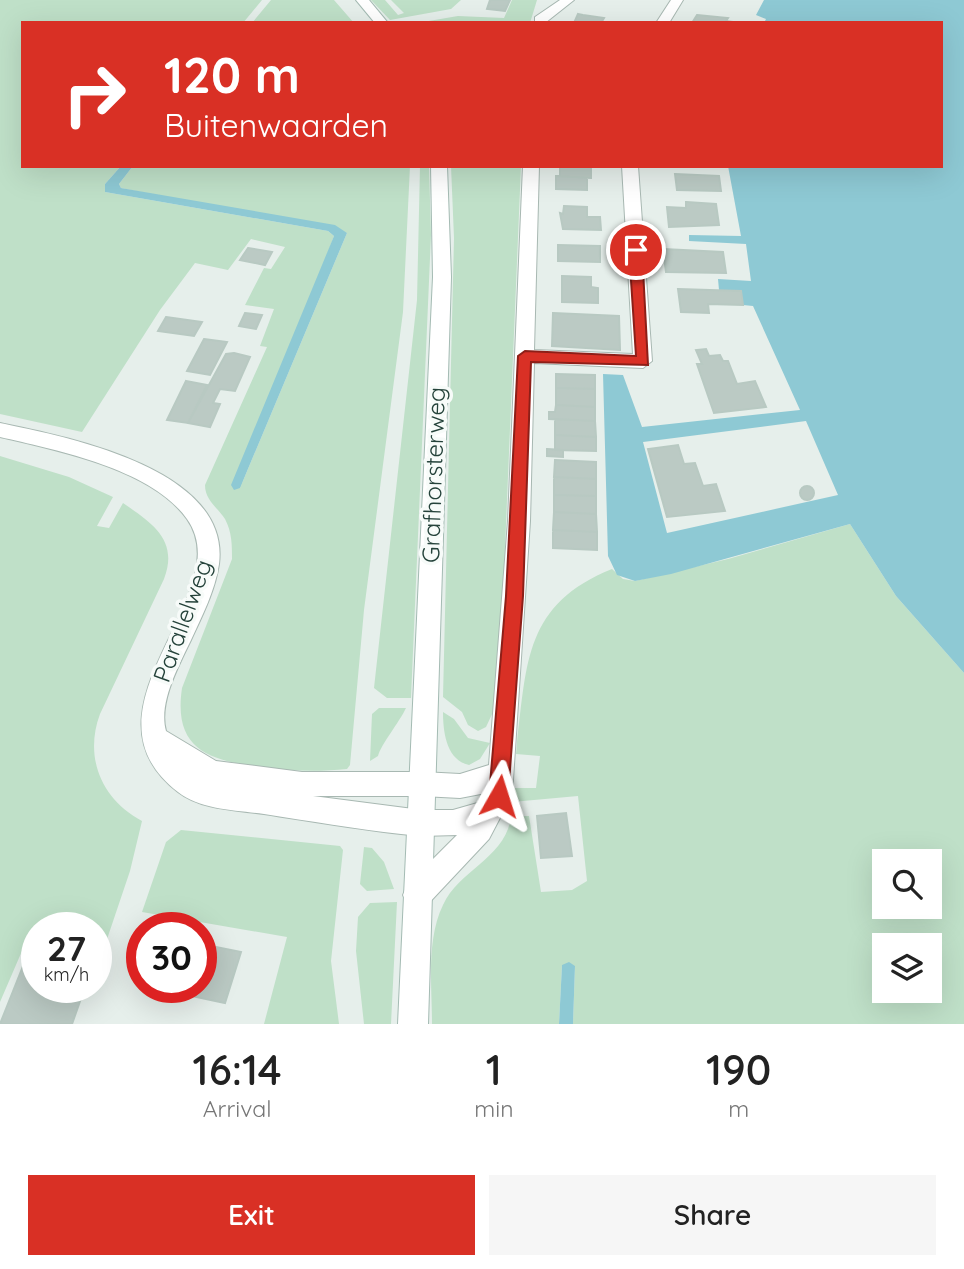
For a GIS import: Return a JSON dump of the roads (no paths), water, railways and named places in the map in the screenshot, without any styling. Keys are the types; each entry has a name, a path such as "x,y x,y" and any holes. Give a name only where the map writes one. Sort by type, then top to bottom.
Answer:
{"street":[{"path":"362,0 380,21"},
{"path":"539,21 545,0"},
{"path":"539,21 568,0"},
{"path":"663,21 677,0"},
{"name":"Grafhorsterweg","path":"413,1024 442,277 439,168"},
{"path":"417,895 467,846 492,812 499,796 518,533 531,168"},
{"path":"525,356 643,361 630,168"},
{"name":"Parallelweg","path":"0,430 83,451 147,476 189,509 206,532 209,559 159,688 153,715 154,737 169,768 188,784 213,793 356,817 421,823 474,820 492,812"},
{"path":"154,737 212,773 302,784 460,786 501,774"}],"water":[{"path":"764,0 964,0 964,673 896,596 850,524 671,574 635,581 617,575 608,556 603,374 623,375 642,427 800,410 753,306 743,305 719,290 718,279 751,281 746,244 689,241 689,235 741,236 728,168 943,168 943,21 765,21 766,19 756,15","holes":["806,421 838,495 667,533 643,442"]},
{"path":"119,168 131,168 119,184 121,188 335,225 347,233 240,488 234,490 231,485 334,236 328,231 105,192 105,184"},
{"path":"569,962 575,966 573,1024 559,1024 562,965"}]}
